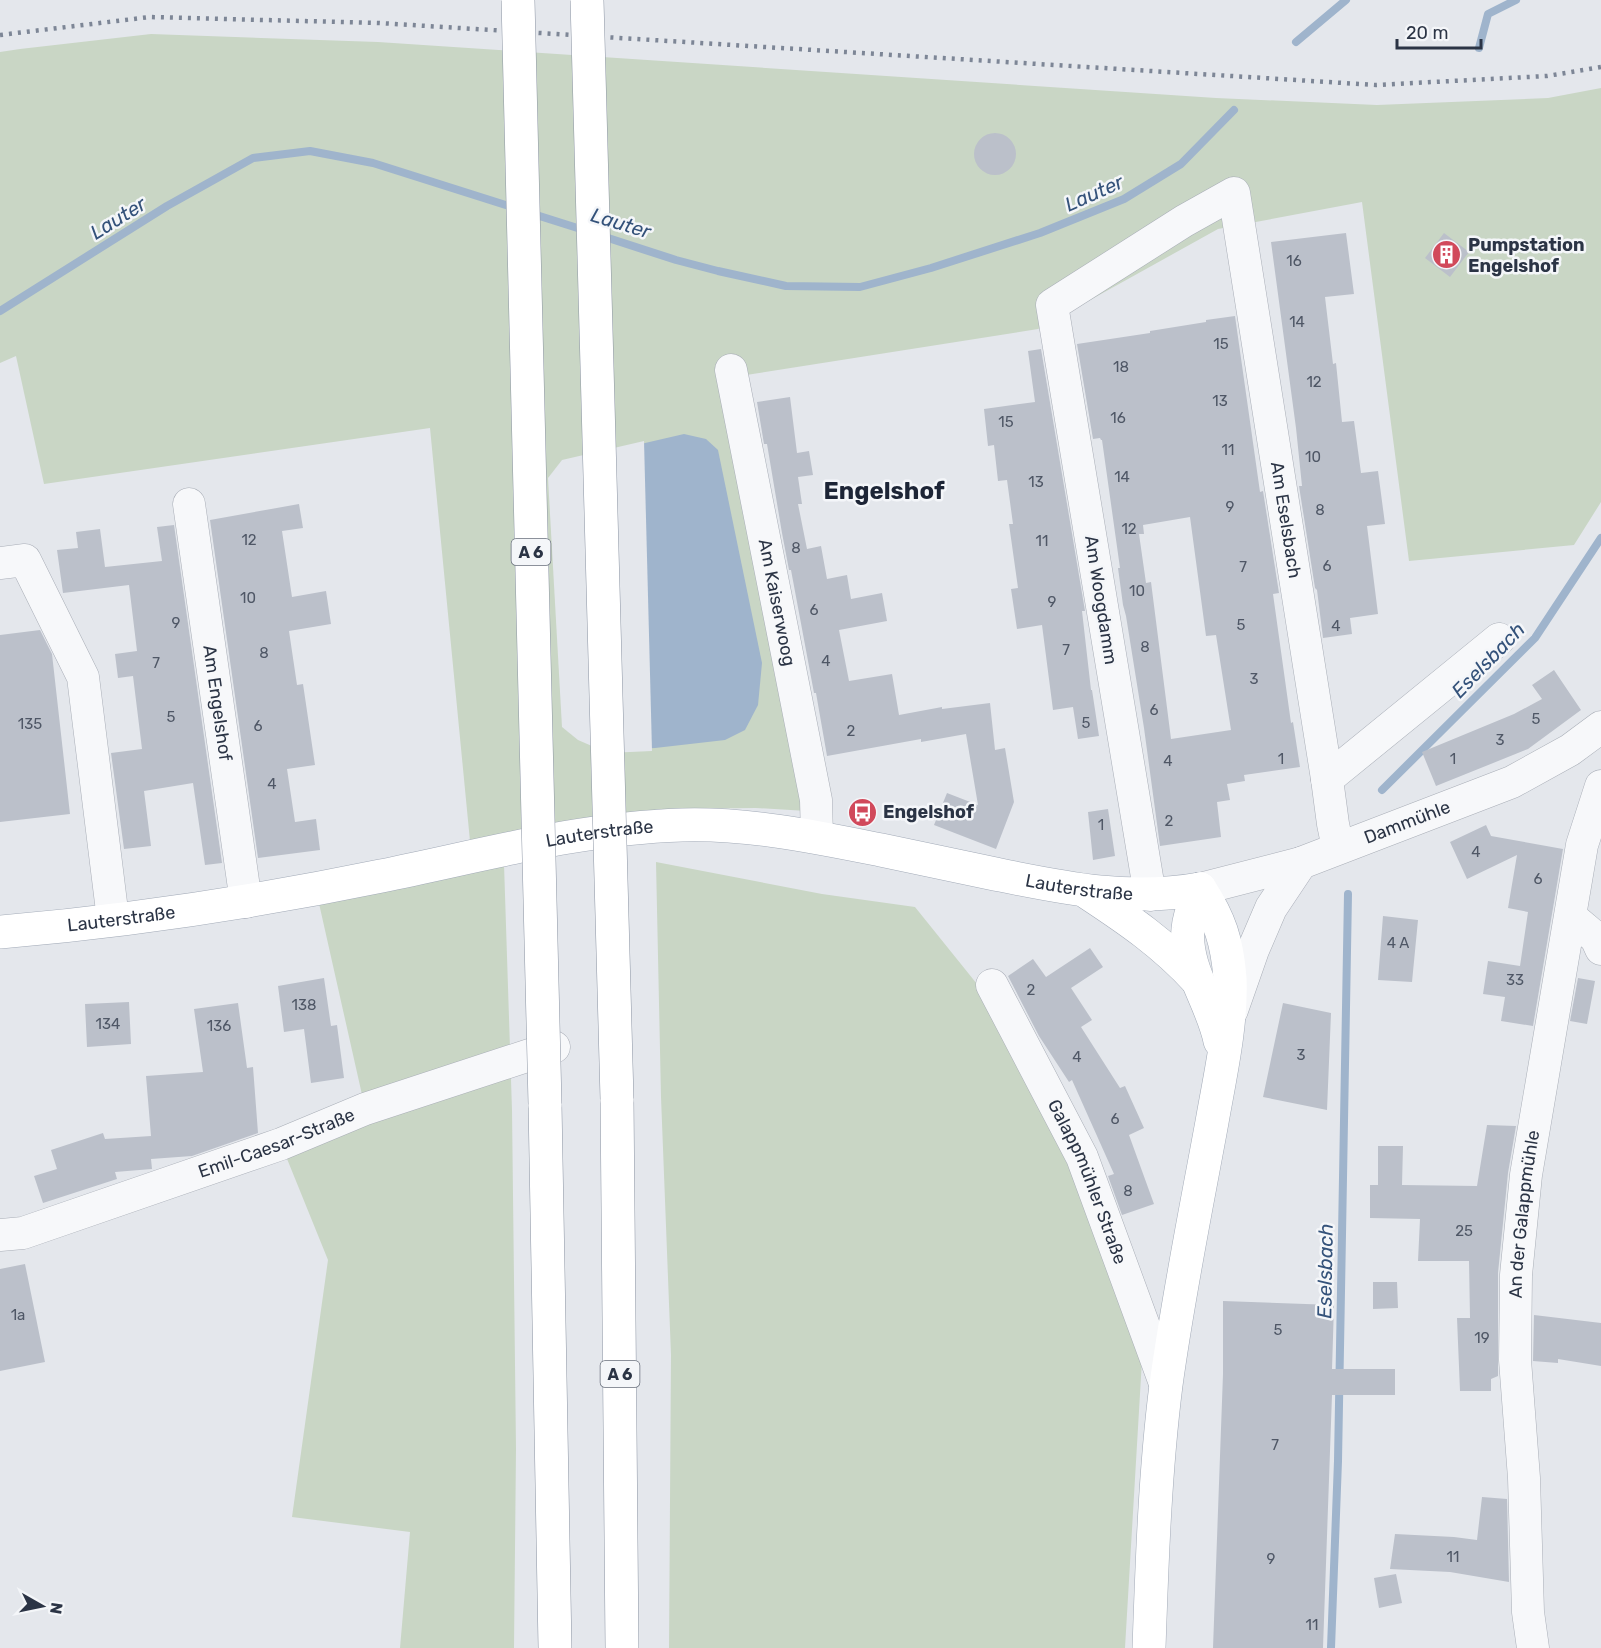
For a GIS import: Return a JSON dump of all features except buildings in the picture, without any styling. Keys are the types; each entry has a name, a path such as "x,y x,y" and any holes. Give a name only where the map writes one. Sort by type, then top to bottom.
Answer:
{"main road":[{"name":"A 6","path":"518,0 545,1104 555,1648"},
{"name":"A 6","path":"587,0 617,1100 622,1648"},
{"name":"Lauterstraße","path":"0,932 49,928 246,902 578,836 681,825 712,825 817,837 1014,878 1084,890 1150,895 1200,889"},
{"name":"Galappmühler Straße","path":"1200,889 1193,907 1188,933 1192,963 1225,1041"},
{"name":"Galappmühler Straße","path":"1149,1648 1158,1468 1166,1386 1225,1041 1230,981 1223,931 1200,889"},
{"path":"1084,890 1135,924 1176,957 1199,982"}],"street":[{"name":"Am Eselsbach","path":"1052,305 1184,221 1234,193 1338,848"},
{"name":"Am Woogdamm","path":"1052,305 1150,895"},
{"name":"Am Kaiserwoog","path":"731,370 816,800 817,837"},
{"name":"Am Engelshof","path":"189,504 246,902"},
{"path":"0,563 25,560 83,677 113,919"},
{"path":"1327,779 1499,639"},
{"name":"Dammühle","path":"1200,889 1301,863 1512,782 1600,731"},
{"name":"An der Galappmühle","path":"1533,1648 1528,1612 1524,1478 1515,1360 1516,1275 1526,1175 1582,845 1601,786"},
{"path":"1225,1041 1253,950 1271,908 1301,863"},
{"path":"1571,917 1596,938 1601,949"},
{"name":"Galappmühler Straße","path":"992,985 1082,1157 1166,1386"},
{"name":"Emil-Caesar-Straße","path":"0,1235 23,1233 280,1143 365,1109 554,1047"}],"green space":[{"path":"151,34 378,42 1216,98 1377,105 1548,98 1601,88 1601,502 1574,545 1409,561 1362,202 1218,229 1038,329 727,378 807,811 756,808 661,809 470,841 430,428 44,484 16,356 0,363 0,52"},
{"path":"656,862 822,894 915,907 977,984 1069,1163 1142,1360 1125,1648 669,1648 671,1355 661,1097"},
{"path":"504,864 512,1110 516,1449 514,1648 400,1648 410,1532 292,1517 328,1260 281,1144 365,1108 318,899"}],"water":[{"path":"684,434 706,439 718,450 762,663 758,705 745,730 725,740 655,748 608,750 563,462"}],"pier":[{"path":"644,441 652,751 608,753 578,740 562,727 548,478 562,460"}],"waterway":[{"name":"Lauter","path":"1296,42 1346,0"},
{"path":"1479,48 1488,14 1516,0"},
{"name":"Lauter","path":"602,236 676,260 786,286 860,287 931,268 1040,233 1124,199 1181,164 1234,110"},
{"name":"Lauter","path":"0,311 167,206 253,158 310,151 373,163 515,208"},
{"name":"Lauter","path":"530,213 587,231"},
{"name":"Eselsbach","path":"1382,790 1535,638 1601,538"},
{"name":"Eselsbach","path":"1331,1648 1338,1461 1348,894"}],"railway":[{"path":"0,35 150,17 379,23 1376,85 1547,76 1601,67"}],"place":[{"name":"Pumpstation Engelshof","path":"1447,255"},
{"name":"Engelshof","path":"862,812"}],"district":[{"name":"Engelshof","path":"884,491"}]}
